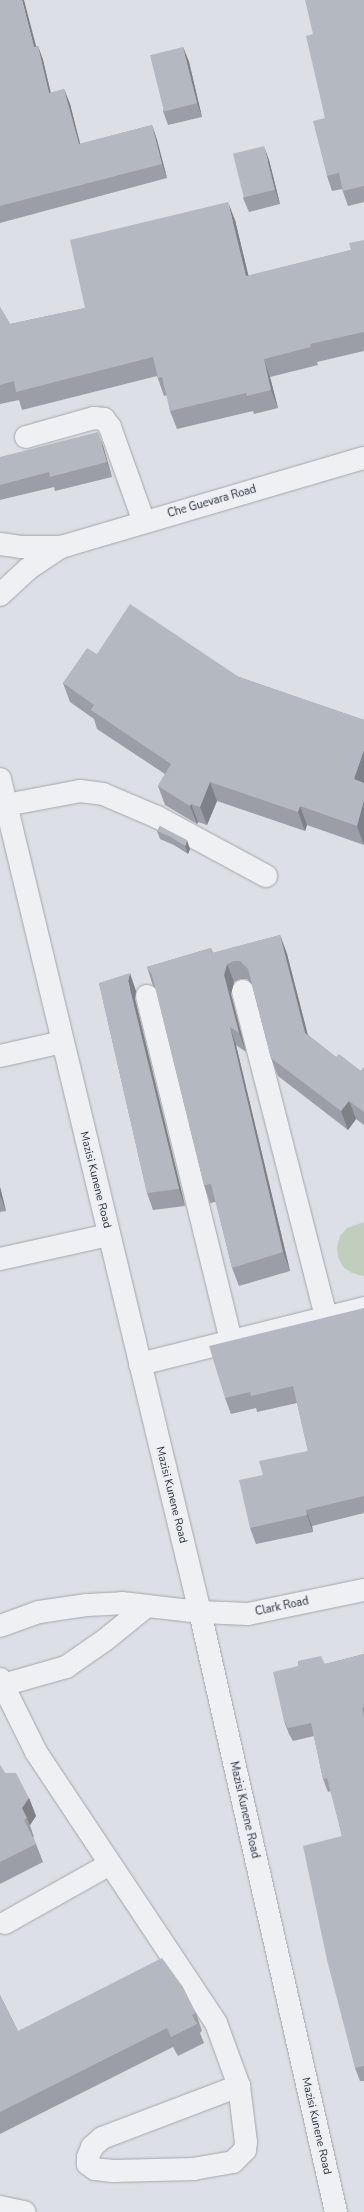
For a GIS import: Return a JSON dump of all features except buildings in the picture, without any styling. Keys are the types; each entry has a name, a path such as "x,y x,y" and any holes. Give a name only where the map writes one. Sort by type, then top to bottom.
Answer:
{"street":[{"path":"26,437 94,418 104,419 110,427 144,522"},
{"name":"Che Guevara Road","path":"0,544 21,547 61,547 364,458"},
{"name":"Che Guevara Road","path":"0,595 28,569 61,547"},
{"name":"Mazisi Kunene Road","path":"0,779 5,815 62,1042 200,1612 336,2212"},
{"path":"5,815 80,791 103,794 157,817 266,876"},
{"path":"243,991 326,1317"},
{"path":"147,996 231,1341"},
{"path":"0,1056 62,1042"},
{"path":"0,1259 108,1235"},
{"path":"140,1364 364,1308"},
{"name":"Clark Road","path":"0,1626 39,1612 87,1605 122,1603 200,1612 248,1614 364,1590"},
{"path":"147,1606 105,1640 66,1667 1,1682 36,1752 216,2023 239,2086 246,2142 245,2150 233,2162 195,2169 113,2171 95,2169 88,2164 88,2157 92,2147 102,2138 239,2086"},
{"path":"5,1923 110,1864"},
{"path":"0,2206 24,2212"}],"green space":[{"path":"364,1222 363,1276 352,1273 343,1267 338,1257 337,1247 340,1236 347,1228"}]}
